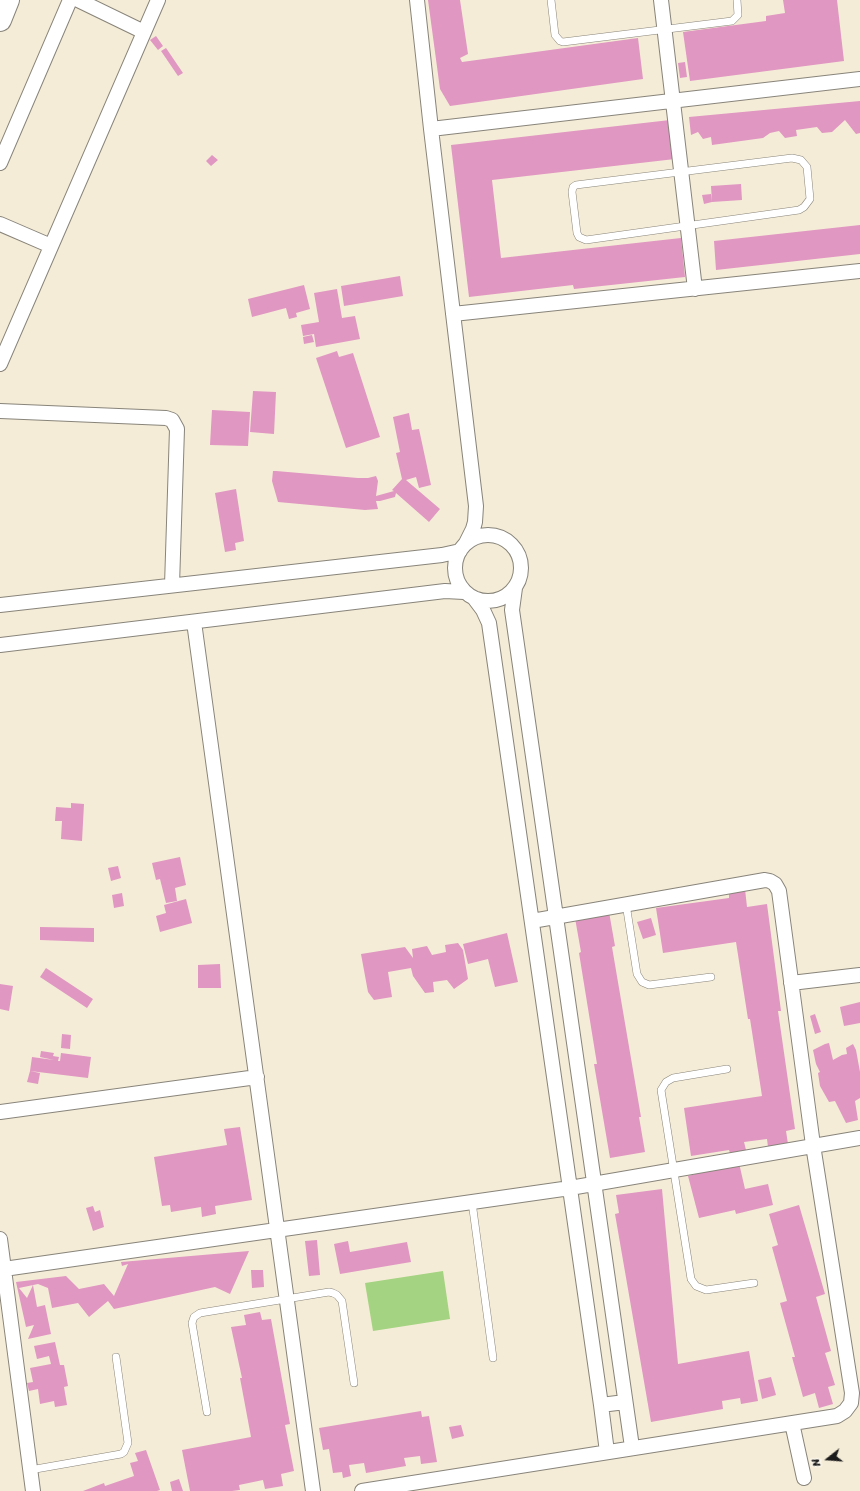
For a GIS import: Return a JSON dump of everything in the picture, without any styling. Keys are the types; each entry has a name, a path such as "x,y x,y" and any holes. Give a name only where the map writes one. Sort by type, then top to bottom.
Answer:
{"highway":[{"path":"0,20 8,0"}],"street":[{"path":"0,163 70,0"},
{"path":"78,0 144,32"},
{"path":"0,364 158,0"},
{"path":"417,0 476,506 473,529 456,561 455,572 458,583 482,610 489,623 607,1452"},
{"path":"661,0 695,288"},
{"path":"431,129 860,79"},
{"path":"0,224 51,246"},
{"path":"453,314 860,271"},
{"path":"0,411 166,418 174,423 177,429 172,585"},
{"path":"476,506 483,523 496,536"},
{"path":"0,605 442,555 463,547 475,538 485,535 496,536 505,540 514,548 519,557 521,568 519,578 514,588 506,596 496,600 485,601 469,595 445,591 0,645"},
{"path":"514,588 512,610 632,1447"},
{"path":"194,622 313,1491"},
{"path":"362,1491 632,1447 837,1416 848,1407 852,1398 813,1145 779,891 775,884 765,880 532,921"},
{"path":"791,984 860,975"},
{"path":"0,1112 257,1077"},
{"path":"4,1269 570,1188 860,1138"},
{"path":"0,1239 33,1491"},
{"path":"601,1406 625,1402"},
{"path":"792,1423 804,1478"}],"lane":[{"path":"551,0 555,35 560,41 563,42 732,21 738,15 738,0"},
{"path":"792,158 801,160 804,163 807,174 810,200 799,210 688,226 586,240 579,237 577,233 572,192 574,187 578,184 792,158"},
{"path":"626,904 637,974 642,982 650,985 711,977"},
{"path":"727,1069 673,1078 663,1086 661,1090 689,1274 693,1283 701,1289 706,1290 754,1283"},
{"path":"472,1202 493,1358"},
{"path":"207,1412 192,1323 194,1317 200,1313 329,1292 333,1293 342,1301 354,1383"},
{"path":"30,1470 122,1454 126,1449 128,1443 116,1357"}],"green space":[{"path":"443,1271 450,1319 373,1331 365,1283"}],"building":[{"path":"428,0 460,0 468,54 460,58 462,62 638,38 643,79 450,106 440,89"},
{"path":"783,0 837,0 844,61 690,81 683,32 766,21 766,16 785,13"},
{"path":"156,36 163,46 158,50 150,40"},
{"path":"166,48 183,73 178,76 161,51"},
{"path":"685,62 687,77 680,78 678,63"},
{"path":"860,101 860,133 856,134 845,120 832,132 822,133 817,127 796,130 797,136 785,138 779,131 770,133 763,138 712,145 711,137 703,139 698,132 691,135 689,117"},
{"path":"670,120 675,159 492,180 501,258 681,238 685,277 574,289 573,285 469,297 451,145"},
{"path":"212,155 218,160 211,166 206,161"},
{"path":"741,184 742,200 712,202 711,186"},
{"path":"711,194 712,202 704,204 702,195"},
{"path":"860,225 860,254 716,270 714,241"},
{"path":"400,276 403,296 344,306 341,286"},
{"path":"304,285 310,309 296,313 297,317 289,319 286,308 252,317 248,299"},
{"path":"337,289 342,318 355,316 360,339 316,347 314,334 303,336 301,325 319,322 314,293"},
{"path":"312,335 314,342 304,344 303,337"},
{"path":"337,351 339,357 353,353 380,437 346,448 316,358"},
{"path":"253,391 276,392 274,434 250,432"},
{"path":"212,410 250,412 248,446 210,445"},
{"path":"409,413 412,430 419,429 431,485 419,488 416,477 406,480 440,509 429,522 396,493 395,497 376,501 378,509 365,510 278,502 272,481 273,471 358,478 376,476 378,481 376,496 394,491 392,490 402,479 396,453 400,452 393,417"},
{"path":"236,489 244,541 235,543 236,550 225,552 215,493"},
{"path":"71,803 84,804 82,841 61,839 62,821 55,821 56,807 71,808"},
{"path":"180,857 186,885 175,888 177,901 166,903 160,879 156,880 152,863"},
{"path":"118,866 121,878 111,881 108,868"},
{"path":"745,889 747,907 767,904 781,1011 778,1011 795,1129 786,1131 788,1144 768,1147 767,1139 744,1142 746,1150 730,1153 729,1150 691,1156 684,1108 762,1096 736,942 663,953 656,908 729,898 729,892"},
{"path":"122,893 124,906 114,908 112,895"},
{"path":"186,899 192,923 160,932 156,916 166,913 164,905"},
{"path":"609,912 615,946 612,947 641,1117 639,1117 645,1152 610,1158 594,1064 597,1064 579,953 581,952 575,918"},
{"path":"651,918 656,935 643,939 637,922"},
{"path":"40,927 94,928 94,942 40,940"},
{"path":"507,933 518,982 495,987 488,959 468,964 463,944"},
{"path":"458,943 463,950 468,979 454,989 447,980 433,982 434,992 425,993 413,976 411,968 388,972 392,997 374,1000 368,992 361,954 405,947 413,958 412,949 427,946 432,955 446,952 445,945"},
{"path":"220,964 221,988 198,988 198,965"},
{"path":"46,968 93,999 87,1008 40,977"},
{"path":"0,984 13,986 9,1011 0,1009"},
{"path":"860,1002 860,1023 844,1026 840,1007"},
{"path":"815,1014 821,1032 815,1034 810,1016"},
{"path":"62,1034 71,1035 70,1049 61,1048"},
{"path":"829,1043 833,1060 847,1054 846,1048 853,1044 856,1050 860,1072 860,1098 855,1101 858,1120 846,1123 835,1101 829,1102 820,1086 818,1073 820,1072 816,1064 813,1050"},
{"path":"41,1051 54,1053 53,1056 59,1057 58,1061 60,1061 61,1053 91,1057 88,1078 30,1071 32,1057 54,1060 40,1057"},
{"path":"30,1071 40,1073 38,1084 27,1082"},
{"path":"240,1127 252,1200 215,1206 216,1214 202,1217 201,1207 171,1212 170,1205 162,1206 154,1157 227,1145 224,1129"},
{"path":"739,1163 745,1189 768,1184 773,1205 736,1214 735,1210 699,1218 688,1176"},
{"path":"662,1189 678,1364 749,1351 758,1401 741,1404 740,1398 722,1401 723,1409 651,1422 615,1214 619,1213 616,1195"},
{"path":"799,1205 825,1294 816,1297 831,1351 825,1353 835,1385 828,1387 833,1404 819,1408 815,1393 803,1397 792,1357 795,1357 780,1303 787,1301 772,1247 778,1245 769,1214"},
{"path":"93,1206 95,1212 100,1210 104,1227 93,1231 86,1208"},
{"path":"317,1240 320,1275 309,1276 305,1241"},
{"path":"348,1241 350,1252 407,1242 411,1262 340,1274 334,1244"},
{"path":"249,1251 230,1294 215,1287 114,1309 108,1301 89,1317 78,1303 52,1308 48,1288 38,1284 33,1285 37,1307 45,1305 51,1334 28,1339 34,1325 26,1327 16,1282 66,1276 79,1289 104,1284 114,1296 128,1264 122,1266 121,1262","holes":["33,1285 27,1298 19,1288"]},
{"path":"251,1270 263,1270 264,1287 252,1288"},
{"path":"260,1312 262,1320 271,1319 290,1424 285,1425 294,1471 281,1474 283,1486 265,1489 263,1480 239,1485 240,1490 190,1491 182,1450 251,1437 240,1378 242,1378 231,1327 246,1325 244,1315"},
{"path":"55,1342 60,1365 64,1365 68,1386 64,1387 67,1405 55,1407 54,1401 40,1404 38,1389 29,1391 27,1383 33,1382 30,1368 51,1364 49,1356 37,1359 34,1346"},
{"path":"771,1377 776,1395 762,1399 758,1380"},
{"path":"421,1411 422,1417 429,1416 437,1462 421,1464 420,1456 404,1458 406,1466 366,1473 364,1463 349,1465 351,1476 343,1478 342,1472 333,1473 329,1449 323,1450 319,1428"},
{"path":"461,1425 464,1436 452,1439 449,1427"},
{"path":"146,1450 160,1490 83,1491 104,1483 105,1486 134,1476 130,1463 138,1461 135,1453"},
{"path":"179,1479 183,1491 172,1491 170,1482"}]}
